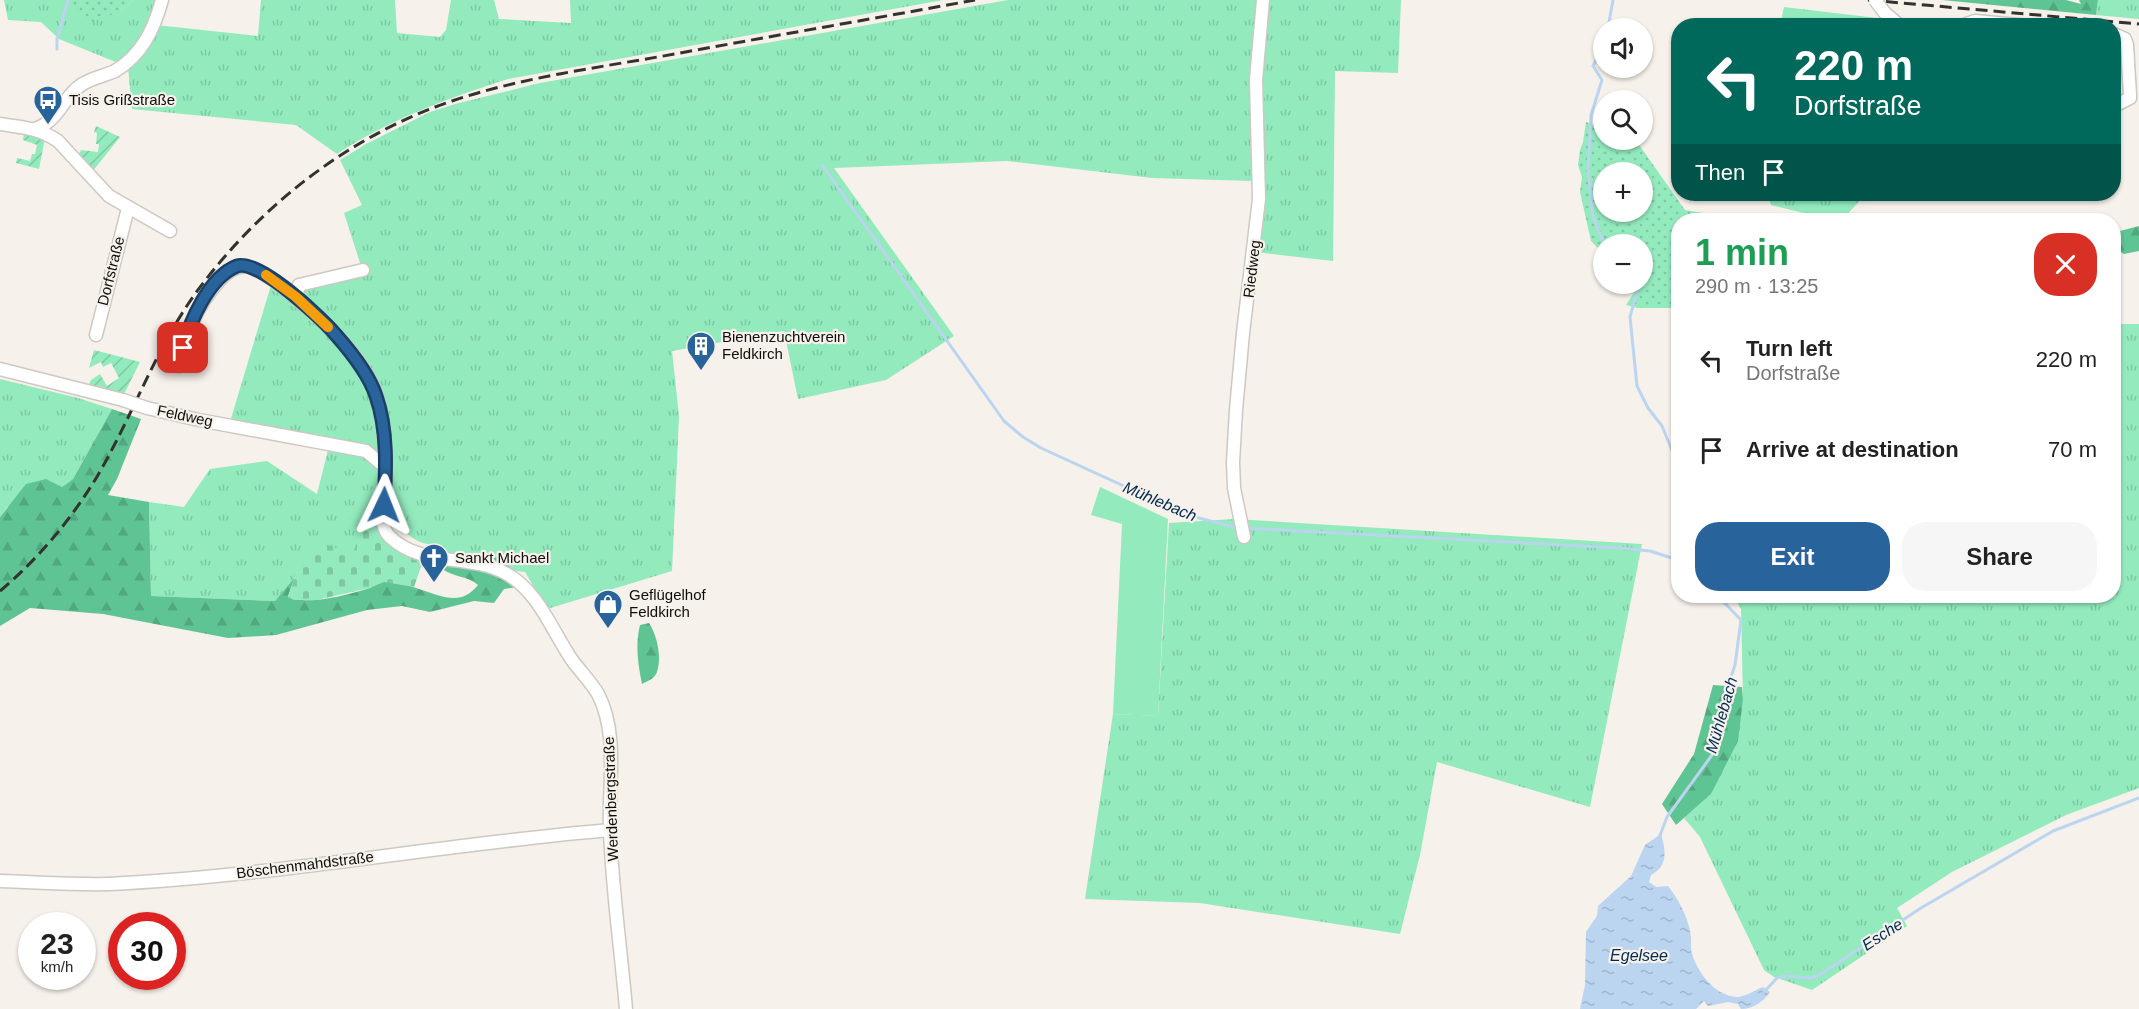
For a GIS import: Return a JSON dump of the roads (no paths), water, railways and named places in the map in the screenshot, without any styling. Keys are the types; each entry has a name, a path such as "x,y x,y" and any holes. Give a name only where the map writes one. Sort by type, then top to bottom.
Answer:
{"street":[{"path":"35,129 55,117 80,85 115,70 133,57 149,38 162,0"},
{"name":"Riedweg","path":"1242,531 1234,488 1233,462 1243,333 1259,199 1256,80 1263,0"},
{"path":"1875,0 1890,18"},
{"path":"2121,37 2125,39 2127,45 2130,98 2121,102"},
{"path":"55,117 57,141"},
{"path":"0,124 35,129 57,141 109,196 170,231"},
{"name":"Dorfstraße","path":"96,335 128,208"},
{"path":"179,366 188,330 197,309 222,278 238,266 247,266 264,274 296,297 335,333 371,384 379,405 385,467"},
{"path":"296,297 299,285 363,270"},
{"name":"Feldweg","path":"0,369 199,420 366,451 385,467"},
{"path":"372,455 384,444"},
{"name":"Werdenbergstraße","path":"385,467 382,523 388,536 402,546 432,557 471,562 504,572 516,581 527,590 571,659 597,693 610,733 610,830 626,1009"},
{"name":"Böschenmahdstraße","path":"0,881 102,884 239,873 610,830"}],"water":[{"name":"Egelsee","path":"1661,834 1664,846 1663,863 1651,875 1649,882 1656,887 1668,886 1679,902 1689,925 1692,954 1698,969 1708,982 1729,996 1747,995 1763,987 1770,992 1750,1008 1741,1009 1738,1004 1728,1002 1708,1006 1704,1001 1696,1009 1580,1009 1585,985 1586,932 1597,916 1598,906 1631,876 1645,845"}],"waterway":[{"name":"Mühlebach","path":"57,49 57,39 68,0"},
{"path":"1610,18 1613,0"},
{"path":"1600,234 1593,217 1588,170 1591,115 1601,78"},
{"name":"Mühlebach","path":"822,165 1004,421 1041,448 1187,515 1238,528"},
{"path":"1636,294 1630,317 1637,386 1648,408 1662,426 1671,448"},
{"name":"Mühlebach","path":"1244,528 1620,548 1650,551 1671,558"},
{"name":"Mühlebach","path":"1659,838 1667,817 1712,755 1725,695 1735,665 1741,620 1725,603"},
{"name":"Esche","path":"1764,992 1777,978 1785,976 1811,978 1821,974 1921,908 2053,831 2139,798"}],"railway":[{"path":"0,591 40,553 85,496 109,455 159,354 187,305 204,282 229,252 284,197 347,151 416,115 452,101 508,85 975,0"},
{"path":"1868,0 2071,18"},
{"path":"2121,22 2139,24"}],"place":[{"name":"Tisis Grißstraße","path":"48,126"},
{"name":"Bienenzuchtverein Feldkirch","path":"701,372"},
{"name":"Sankt Michael","path":"434,584"},
{"name":"Geflügelhof Feldkirch","path":"608,630"}]}
